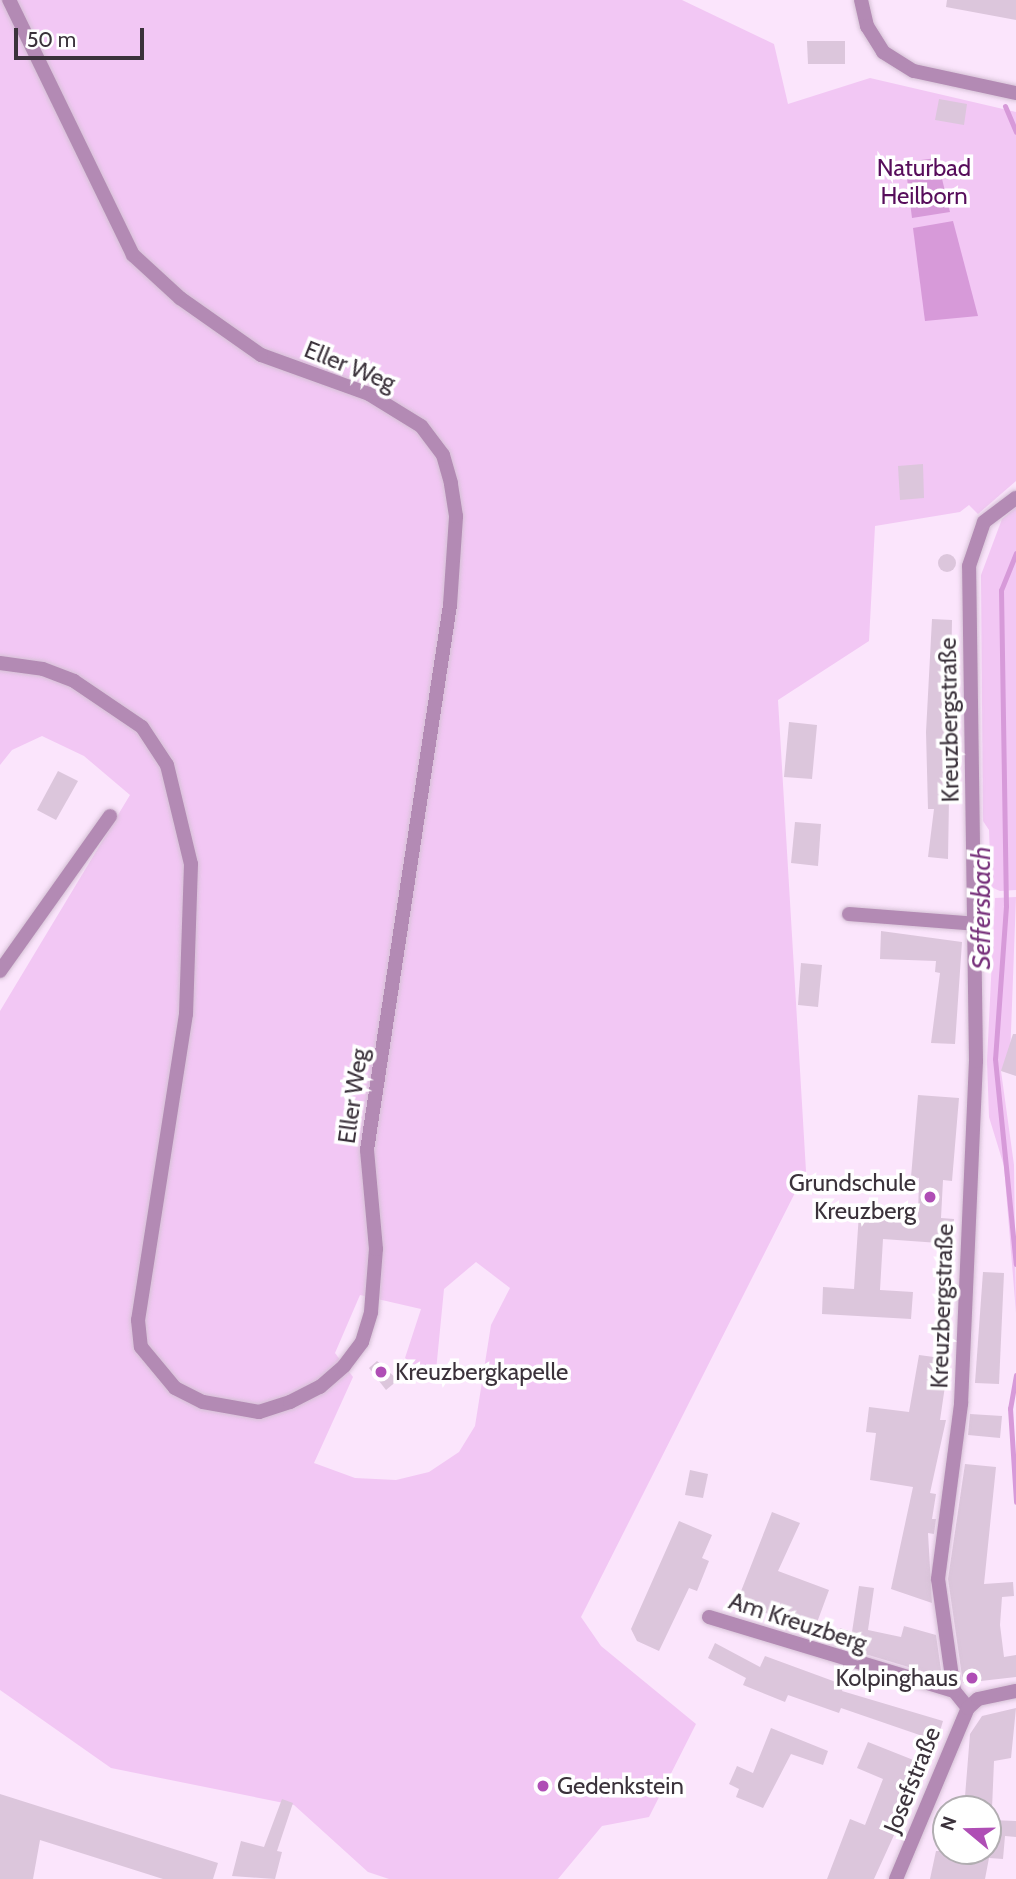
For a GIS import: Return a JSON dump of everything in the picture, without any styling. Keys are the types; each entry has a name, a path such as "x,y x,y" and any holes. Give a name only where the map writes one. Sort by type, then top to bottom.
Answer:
{"street":[{"name":"Eller Weg","path":"0,663 43,669 74,681 142,727 167,765 191,864 186,1014 138,1320 141,1347 175,1388 203,1402 259,1412 290,1402 320,1387 344,1366 362,1342 371,1312 376,1249 367,1150 450,605 456,516 451,483 443,455 411,419 369,394 261,355 180,298 133,255 9,0"},
{"path":"861,0 867,26 883,52 914,71 1016,93"},
{"name":"Kreuzbergstraße","path":"954,1691 938,1579 961,1404 978,924 969,566 984,522 1016,498"},
{"path":"0,971 110,816"},
{"path":"849,914 978,924"},
{"name":"Am Kreuzberg","path":"709,1617 954,1691"},
{"path":"954,1691 968,1708"},
{"name":"Josefstraße","path":"896,1879 968,1708 978,1699 1016,1691"}],"green space":[{"name":"Naturbad Heilborn","path":"0,0 682,0 774,44 788,104 870,78 1016,112 1016,481 978,514 969,505 960,512 875,526 869,641 778,700 806,1171 581,1617 601,1646 696,1724 649,1817 602,1826 558,1879 389,1879 368,1872 294,1805 111,1768 0,1690 0,1011 130,795 84,756 42,736 12,750 0,765","holes":["476,1262 510,1288 491,1325 475,1426 459,1452 429,1472 396,1480 355,1478 314,1463 353,1377 335,1353 360,1295 421,1309 405,1358 435,1381 444,1289"]},
{"path":"1016,507 1016,890 1000,891 991,887 989,830 983,821 981,575 1002,519"},
{"path":"1016,897 1010,1058 1001,1071 1014,1165 1016,1313 1004,1166 989,1117 987,1061 995,898"}],"shaded area":[{"path":"937,158 950,212 912,218 905,162"},
{"path":"953,221 978,316 925,321 913,228"}],"building":[{"path":"947,0 1016,0 1016,20 946,7"},
{"path":"807,41 845,41 845,64 808,64"},
{"path":"939,99 967,104 964,125 935,120"},
{"path":"923,464 924,498 900,500 898,466"},
{"path":"947,554 953,557 956,563 953,569 947,572 941,569 938,563 941,557"},
{"path":"932,619 952,620 948,859 928,857 934,809 928,809 926,732"},
{"path":"789,722 817,725 812,779 784,777"},
{"path":"58,771 78,781 56,820 37,810"},
{"path":"795,822 821,824 818,866 791,863"},
{"path":"881,931 962,942 955,1044 931,1043 940,973 935,972 936,961 880,959"},
{"path":"801,963 822,965 818,1007 798,1005"},
{"path":"1013,1034 1016,1034 1016,1076 1001,1071"},
{"name":"Grundschule Kreuzberg","path":"918,1095 959,1098 952,1181 943,1180 941,1218 954,1219 953,1244 883,1239 880,1290 913,1292 911,1319 822,1314 823,1287 854,1289 859,1213 918,1217 919,1178 911,1177"},
{"path":"983,1272 1004,1273 999,1384 975,1383"},
{"path":"919,1355 949,1359 940,1420 946,1420 930,1493 936,1494 932,1519 936,1519 934,1534 928,1533 932,1603 891,1589 913,1487 870,1480 876,1433 866,1432 869,1407 909,1412"},
{"name":"Kreuzbergkapelle","path":"377,1361 398,1380 386,1390 369,1368"},
{"path":"970,1414 1002,1416 1000,1438 968,1435"},
{"path":"965,1464 996,1467 984,1584 1013,1582 1014,1596 1002,1597 1000,1625 1004,1657 1016,1655 1016,1677 963,1683 948,1579"},
{"path":"690,1470 708,1474 703,1498 685,1495"},
{"path":"772,1512 800,1523 778,1571 829,1590 815,1628 736,1604"},
{"path":"679,1521 712,1535 702,1558 709,1561 697,1591 689,1588 659,1651 637,1641 631,1629"},
{"path":"859,1586 874,1588 868,1630 901,1637 904,1626 936,1635 942,1677 835,1645 840,1628 852,1632"},
{"path":"715,1643 760,1667 765,1656 844,1685 842,1691 943,1721 937,1741 841,1708 839,1713 788,1695 785,1702 743,1685 746,1678 708,1658"},
{"path":"1016,1708 1011,1758 994,1761 993,1795 965,1795 970,1734 982,1716"},
{"path":"771,1728 828,1751 823,1765 791,1754 763,1808 736,1797 739,1789 729,1784 737,1766 753,1773"},
{"path":"868,1742 926,1765 874,1879 827,1879 850,1819 865,1825 883,1779 857,1768"},
{"path":"0,1794 218,1863 213,1879 163,1879 40,1840 33,1879 0,1879"},
{"path":"282,1799 293,1803 277,1851 282,1852 275,1879 232,1876 241,1841 264,1847"},
{"path":"1002,1820 1016,1821 1016,1837 1005,1836 1003,1859"},
{"path":"933,1865 988,1865 985,1879 930,1879"}],"waterway":[{"name":"Seffersbach","path":"1005,106 1016,132"},
{"name":"Seffersbach","path":"1016,553 1001,590 1006,906 995,1059 1016,1264"},
{"name":"Seffersbach","path":"1016,1375 1010,1408 1016,1502"}],"place":[{"name":"Grundschule Kreuzberg","path":"930,1197"},
{"name":"Kreuzbergkapelle","path":"381,1372"},
{"name":"Kolpinghaus","path":"972,1678"},
{"name":"Gedenkstein","path":"543,1786"}]}
